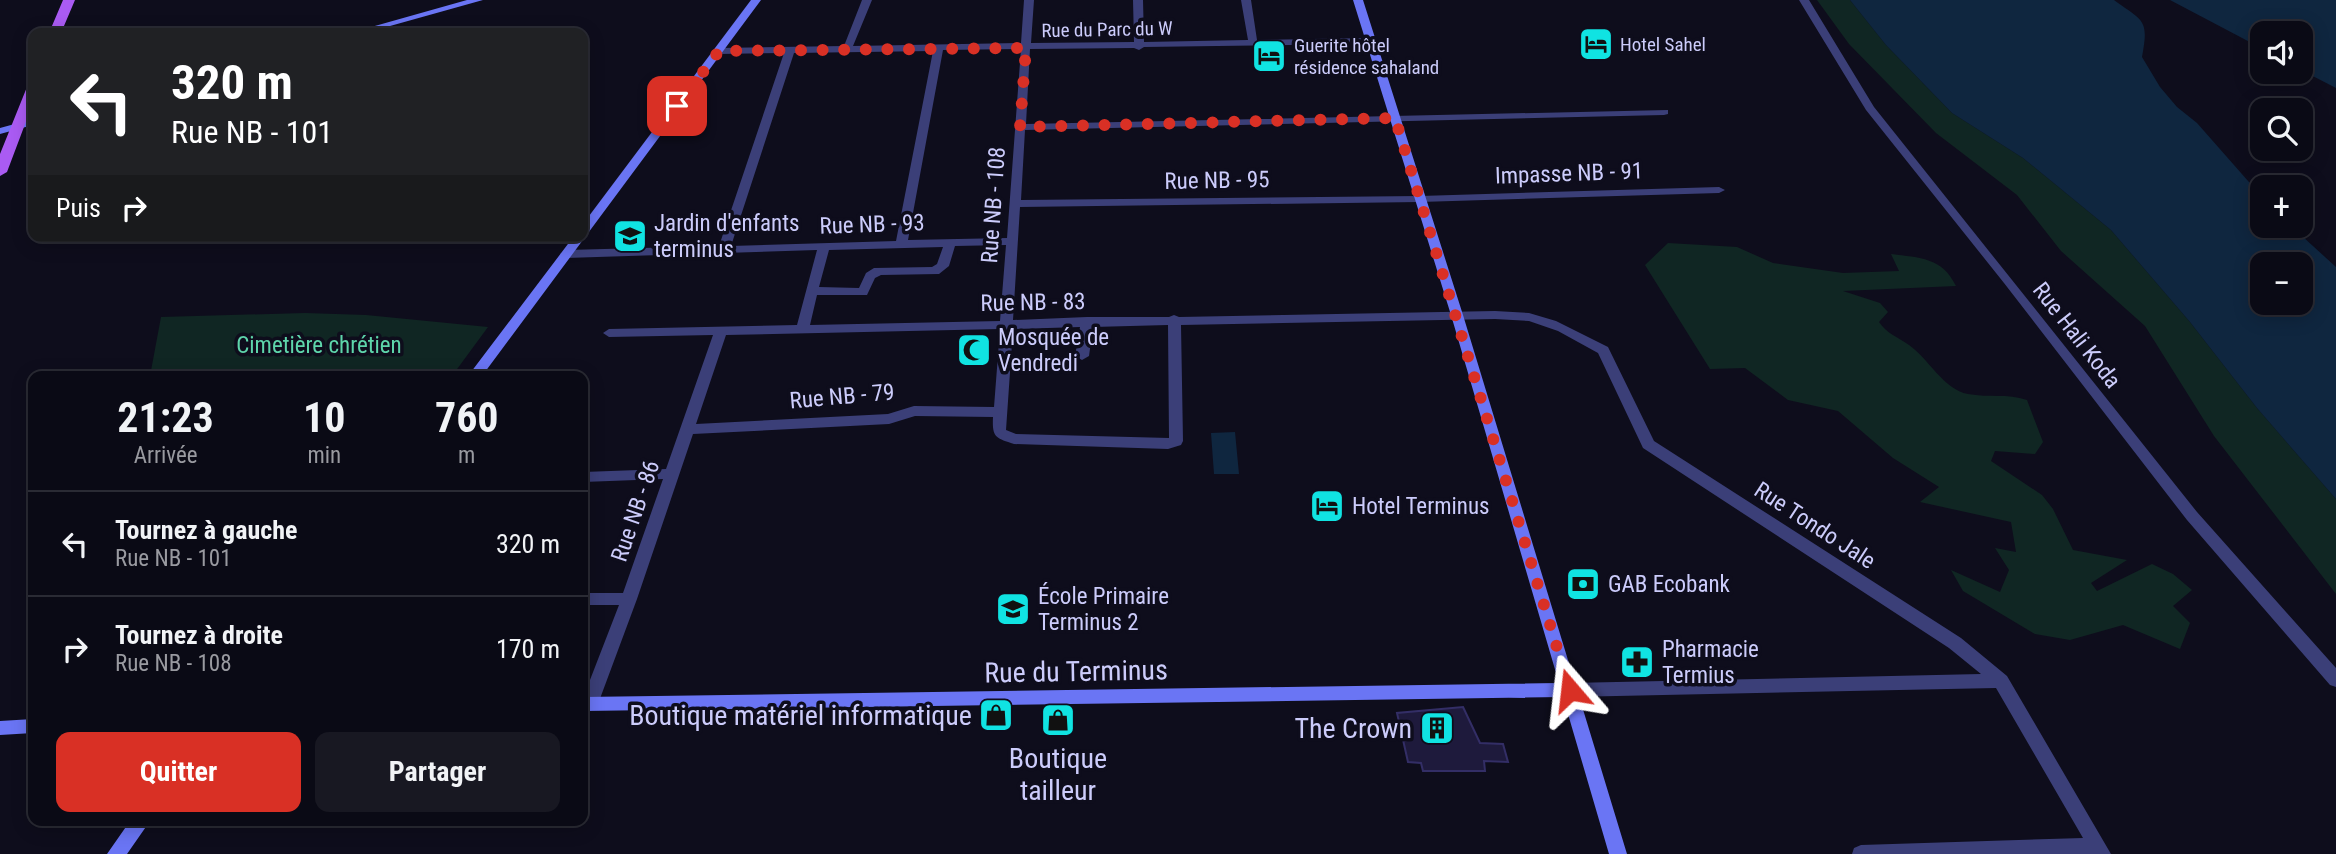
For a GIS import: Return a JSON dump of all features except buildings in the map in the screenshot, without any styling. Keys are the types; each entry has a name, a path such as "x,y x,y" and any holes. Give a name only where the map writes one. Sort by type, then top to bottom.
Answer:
{"main road":[{"path":"57,28 69,0"},
{"path":"0,172 28,99"}],"street":[{"path":"374,28 478,0"},
{"path":"588,225 755,0"},
{"path":"847,50 867,0"},
{"name":"Rue NB - 108","path":"999,412 1029,0"},
{"path":"1138,0 1139,47"},
{"path":"1246,0 1253,44"},
{"path":"1357,0 1457,315 1618,854"},
{"name":"Rue Hali Koda","path":"1804,0 1870,108 1936,193 2008,280 2192,516 2336,680"},
{"name":"Rue du Parc du W","path":"719,51 1139,47 1370,41"},
{"path":"901,244 938,49"},
{"path":"724,250 790,50"},
{"path":"1020,127 1664,112"},
{"path":"0,131 28,123"},
{"name":"Impasse NB - 91","path":"1420,198 1719,190"},
{"name":"Rue NB - 95","path":"1014,204 1420,198"},
{"name":"Rue NB - 93","path":"566,254 1012,241"},
{"path":"479,371 575,242"},
{"path":"814,291 863,292 870,275 878,271 940,270 950,242"},
{"path":"802,329 824,246"},
{"name":"Rue NB - 83","path":"609,333 1457,315"},
{"name":"Rue Tondo Jale","path":"1457,315 1529,318 1592,342 1610,359 1648,444 1955,643 2000,681 2100,850"},
{"path":"999,412 999,432 1007,437 1173,443 1177,438 1174,319"},
{"path":"1082,356 1087,321"},
{"name":"Rue NB - 86","path":"588,699 629,599 721,331"},
{"name":"Rue NB - 79","path":"689,429 889,419 914,411 999,412"},
{"path":"588,477 670,474"},
{"path":"588,599 629,599"},
{"path":"1570,690 2000,681"},
{"name":"Rue du Terminus","path":"588,704 1570,690"},
{"path":"0,728 28,726"},
{"path":"116,854 137,826"},
{"path":"1861,854 2100,850"}],"green space":[{"path":"1817,0 1850,0 1886,45 1952,113 2023,158 2111,230 2190,322 2257,408 2336,499 2336,594 2214,436 2145,326 2061,251 2017,195 1936,133 1849,44"},
{"path":"1668,243 1737,247 1773,263 1843,273 1899,271 1891,254 1929,261 1944,269 1956,286 1843,291 1880,303 1888,312 1879,322 1882,326 1916,351 1944,380 1959,391 2027,400 2043,442 2035,454 1995,451 1991,461 2042,495 2053,509 2073,550 2127,560 2091,583 2097,591 2152,564 2173,574 2192,590 2173,606 2190,623 2180,649 2123,625 2070,640 2035,634 1963,591 1951,570 2000,592 2009,570 1995,548 2016,552 2011,522 1920,502 1939,487 1893,458 1838,411 1788,400 1745,368 1710,369 1645,265"},
{"name":"Cimetière chrétien","path":"305,313 366,315 488,327 456,371 151,371 161,317"}],"water":[{"path":"1850,0 2114,0 2142,22 2145,35 2142,57 2160,87 2177,107 2197,123 2250,183 2250,238 2304,238 2336,267 2336,499 2257,408 2190,322 2111,230 2023,158 1952,113 1886,45"},
{"path":"2170,0 2336,0 2336,88 2313,76 2313,21 2250,21 2250,42"},
{"path":"1235,432 1239,474 1214,474 1211,433"}],"place":[{"name":"Hotel Sahel","path":"1596,44"},
{"name":"Guerite hôtel résidence sahaland","path":"1269,56"},
{"name":"Jardin d'enfants terminus","path":"630,236"},
{"name":"Mosquée de Vendredi","path":"974,350"},
{"name":"Hotel Terminus","path":"1327,506"},
{"name":"GAB Ecobank","path":"1583,584"},
{"name":"École Primaire Terminus 2","path":"1013,609"},
{"name":"Pharmacie Termius","path":"1637,662"},
{"name":"Boutique matériel informatique","path":"996,715"},
{"name":"Boutique tailleur","path":"1058,720"},
{"name":"The Crown","path":"1437,728"}],"route":[{"path":"677,106 719,51 1026,48 1020,127 1395,118 1570,690"}]}
